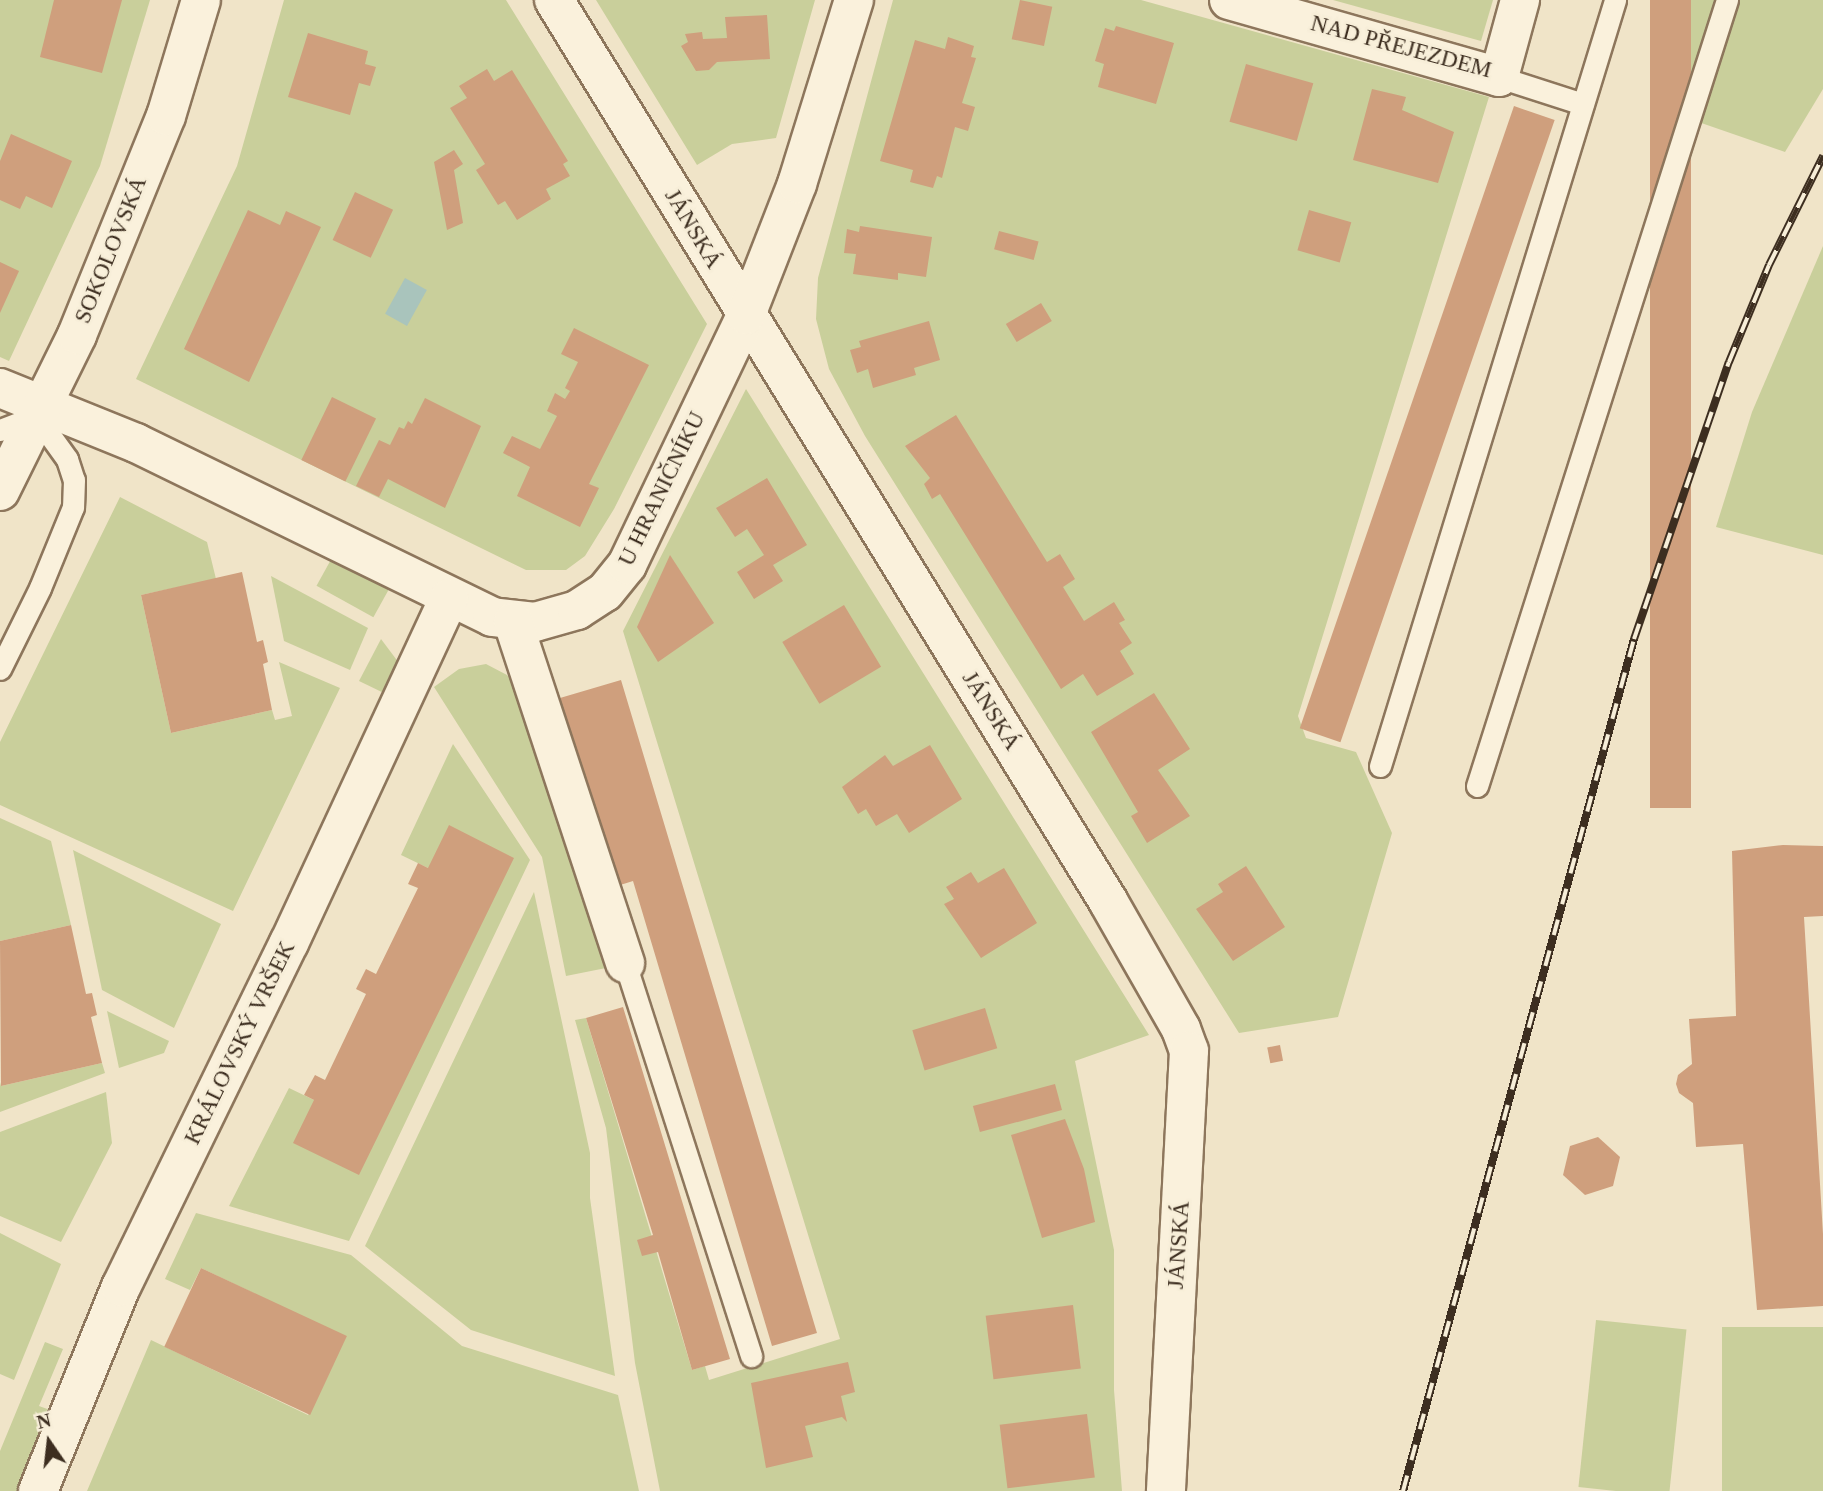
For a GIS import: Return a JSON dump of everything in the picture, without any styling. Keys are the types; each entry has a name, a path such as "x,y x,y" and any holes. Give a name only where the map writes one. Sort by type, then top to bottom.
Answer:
{"street":[{"name":"SOKOLOVSKÁ","path":"0,491 77,335 166,116 201,0"},
{"name":"JÁNSKÁ","path":"554,0 1108,901 1181,1029 1189,1051 1166,1491"},
{"name":"U HRANIČNÍKU","path":"0,388 39,411 136,443 449,598 513,622 535,622 578,610 606,592 627,565 746,315 797,184 854,0"},
{"name":"NAD PŘEJEZDEM","path":"1229,0 1499,77 1520,0"},
{"name":"KRÁLOVSKÝ VRŠEK","path":"38,1491 121,1287 289,943 449,598"},
{"path":"513,622 625,963"}],"lane":[{"path":"1380,766 1615,0"},
{"path":"1477,786 1727,0"},
{"path":"1499,77 1583,104"},
{"path":"0,430 39,411 67,459 74,480 73,507 40,588 0,669"},
{"path":"625,963 751,1356"}],"green space":[{"path":"0,0 150,0 100,166 9,361 0,357"},
{"path":"284,0 506,0 707,324 614,509 585,556 566,570 526,570 136,379 237,166"},
{"path":"596,0 815,0 776,138 732,144 697,165"},
{"path":"893,0 1141,0 1489,97 1298,716 1306,738 1356,752 1392,833 1338,1017 1239,1033 865,436 829,369 816,319 818,278"},
{"path":"1333,0 1493,0 1481,41"},
{"path":"1691,0 1823,0 1823,89 1785,152 1658,108"},
{"path":"1823,246 1823,555 1716,527 1752,412"},
{"path":"746,389 1149,1035 1075,1061 1114,1250 1114,1390 1122,1491 660,1491 635,1363 606,1128 575,1020 586,1018 692,1370 705,1366 709,1380 840,1339 623,631"},
{"path":"120,497 207,542 216,579 141,595 171,733 272,710 275,720 292,716 279,662 340,688 233,911 0,805 0,742"},
{"path":"333,556 390,588 373,617 317,586"},
{"path":"271,576 368,628 350,670 284,641"},
{"path":"381,639 402,667 388,695 359,681"},
{"path":"486,664 507,675 521,694 606,968 566,976 542,857 434,687 459,669"},
{"path":"453,744 530,860 349,1241 229,1206 289,1088 314,1100 358,1174 428,868 401,855"},
{"path":"0,818 51,841 71,925 0,941"},
{"path":"73,850 221,924 174,1028 102,990"},
{"path":"534,892 590,1153 590,1198 615,1376 471,1330 365,1246"},
{"path":"107,1011 169,1041 164,1053 119,1068"},
{"path":"102,1063 105,1073 0,1112 0,1082 1,1086"},
{"path":"106,1092 112,1143 61,1242 0,1216 0,1132"},
{"path":"196,1213 351,1255 462,1346 618,1395 639,1491 87,1491 151,1340 308,1415 345,1337 201,1268 190,1290 165,1279"},
{"path":"0,1233 61,1264 14,1380 0,1374"},
{"path":"1596,1320 1687,1330 1670,1491 1616,1491 1578,1487"},
{"path":"1722,1327 1823,1327 1823,1491 1722,1491"},
{"path":"45,1342 63,1349 39,1406 50,1410 18,1491 0,1491 0,1451"}],"water":[{"path":"405,278 427,290 407,326 385,314"}],"building":[{"path":"54,0 122,0 102,73 40,57"},
{"path":"1020,0 1052,7 1044,46 1012,39"},
{"path":"1650,0 1691,0 1691,808 1650,808"},
{"path":"767,15 770,59 717,62 709,70 696,71 681,46 688,42 685,34 702,32 703,39 727,38 725,17"},
{"path":"1116,26 1174,43 1156,104 1098,87 1104,64 1095,61 1105,28 1114,31"},
{"path":"308,33 368,51 365,64 376,67 370,86 359,83 350,115 288,97"},
{"path":"948,37 974,46 971,57 976,58 962,103 975,107 968,131 955,127 942,178 937,176 933,188 910,182 913,170 880,161 915,40 945,49"},
{"path":"1246,64 1313,83 1297,141 1229,122"},
{"path":"487,69 494,81 512,70 568,161 563,164 570,176 546,189 551,199 517,220 505,201 498,205 476,170 485,164 450,108 467,98 459,86"},
{"path":"1372,89 1406,97 1402,110 1454,132 1438,183 1353,160"},
{"path":"1514,106 1555,120 1340,742 1300,728"},
{"path":"11,134 72,161 52,208 26,196 20,209 0,200 0,161"},
{"path":"454,150 463,164 454,170 463,223 447,230 434,162"},
{"path":"355,192 393,210 371,258 333,240"},
{"path":"248,210 280,225 286,211 321,227 249,382 184,349"},
{"path":"1309,210 1351,222 1340,263 1297,250"},
{"path":"860,226 932,237 926,277 898,273 898,280 853,274 856,254 844,253 847,229 859,232"},
{"path":"999,231 1039,242 1034,260 994,249"},
{"path":"0,262 19,271 0,313"},
{"path":"1041,303 1052,321 1017,342 1006,324"},
{"path":"929,321 940,360 914,368 916,375 873,388 868,369 857,373 850,350 861,347 859,341"},
{"path":"574,328 649,365 589,484 599,488 580,527 517,496 530,467 503,453 512,436 540,449 557,416 547,411 555,393 565,399 570,391 565,388 578,362 561,354"},
{"path":"332,397 376,418 345,481 301,460"},
{"path":"425,398 481,426 445,508 388,479 379,497 356,486 379,440 390,445 399,427 404,429 408,421 412,424"},
{"path":"956,415 1047,562 1060,554 1075,579 1063,587 1084,621 1114,602 1125,620 1119,623 1132,643 1120,651 1134,674 1097,696 1083,674 1061,689 940,494 932,499 924,484 930,478 905,446"},
{"path":"767,478 807,545 773,565 783,581 754,599 737,572 764,555 747,529 735,537 716,508"},
{"path":"670,555 714,623 658,662 637,627"},
{"path":"242,572 257,642 263,640 268,662 263,664 272,710 171,733 141,595"},
{"path":"844,605 881,667 819,704 782,642"},
{"path":"621,680 817,1333 772,1346 633,881 617,886 560,698"},
{"path":"1154,693 1190,749 1158,770 1190,816 1147,843 1131,816 1138,812 1091,732"},
{"path":"930,745 962,799 909,833 897,814 876,826 866,809 858,814 842,787 885,755 893,766"},
{"path":"449,825 514,858 359,1175 293,1143 314,1100 304,1095 315,1075 325,1080 366,994 356,989 366,969 376,974 418,888 408,884 418,863 428,868"},
{"path":"1783,845 1823,846 1823,916 1804,917 1823,1234 1823,1306 1757,1310 1743,1144 1696,1147 1693,1103 1679,1093 1676,1084 1678,1075 1692,1064 1689,1019 1736,1016 1732,851"},
{"path":"1246,866 1285,927 1233,961 1196,909 1223,892 1218,884"},
{"path":"1004,868 1037,923 981,958 944,904 954,899 946,887 971,872 978,883"},
{"path":"71,925 86,994 92,993 97,1015 91,1017 102,1063 1,1086 0,941"},
{"path":"623,1007 730,1359 692,1370 658,1252 642,1256 637,1240 653,1235 586,1018"},
{"path":"985,1008 997,1048 925,1070 912,1030"},
{"path":"1280,1045 1283,1061 1270,1063 1267,1047"},
{"path":"1055,1084 1062,1110 980,1132 973,1106"},
{"path":"1065,1119 1084,1169 1095,1222 1042,1238 1011,1135"},
{"path":"1598,1137 1620,1157 1613,1186 1585,1195 1563,1175 1570,1146"},
{"path":"201,1268 347,1336 310,1415 164,1347"},
{"path":"1073,1305 1081,1369 993,1379 986,1316"},
{"path":"848,1362 855,1392 841,1396 847,1422 842,1417 805,1426 813,1457 766,1468 751,1383"},
{"path":"1087,1414 1095,1478 1007,1488 1000,1425"}],"railway":[{"path":"1403,1491 1634,639 1729,362 1769,265 1823,156"}]}
